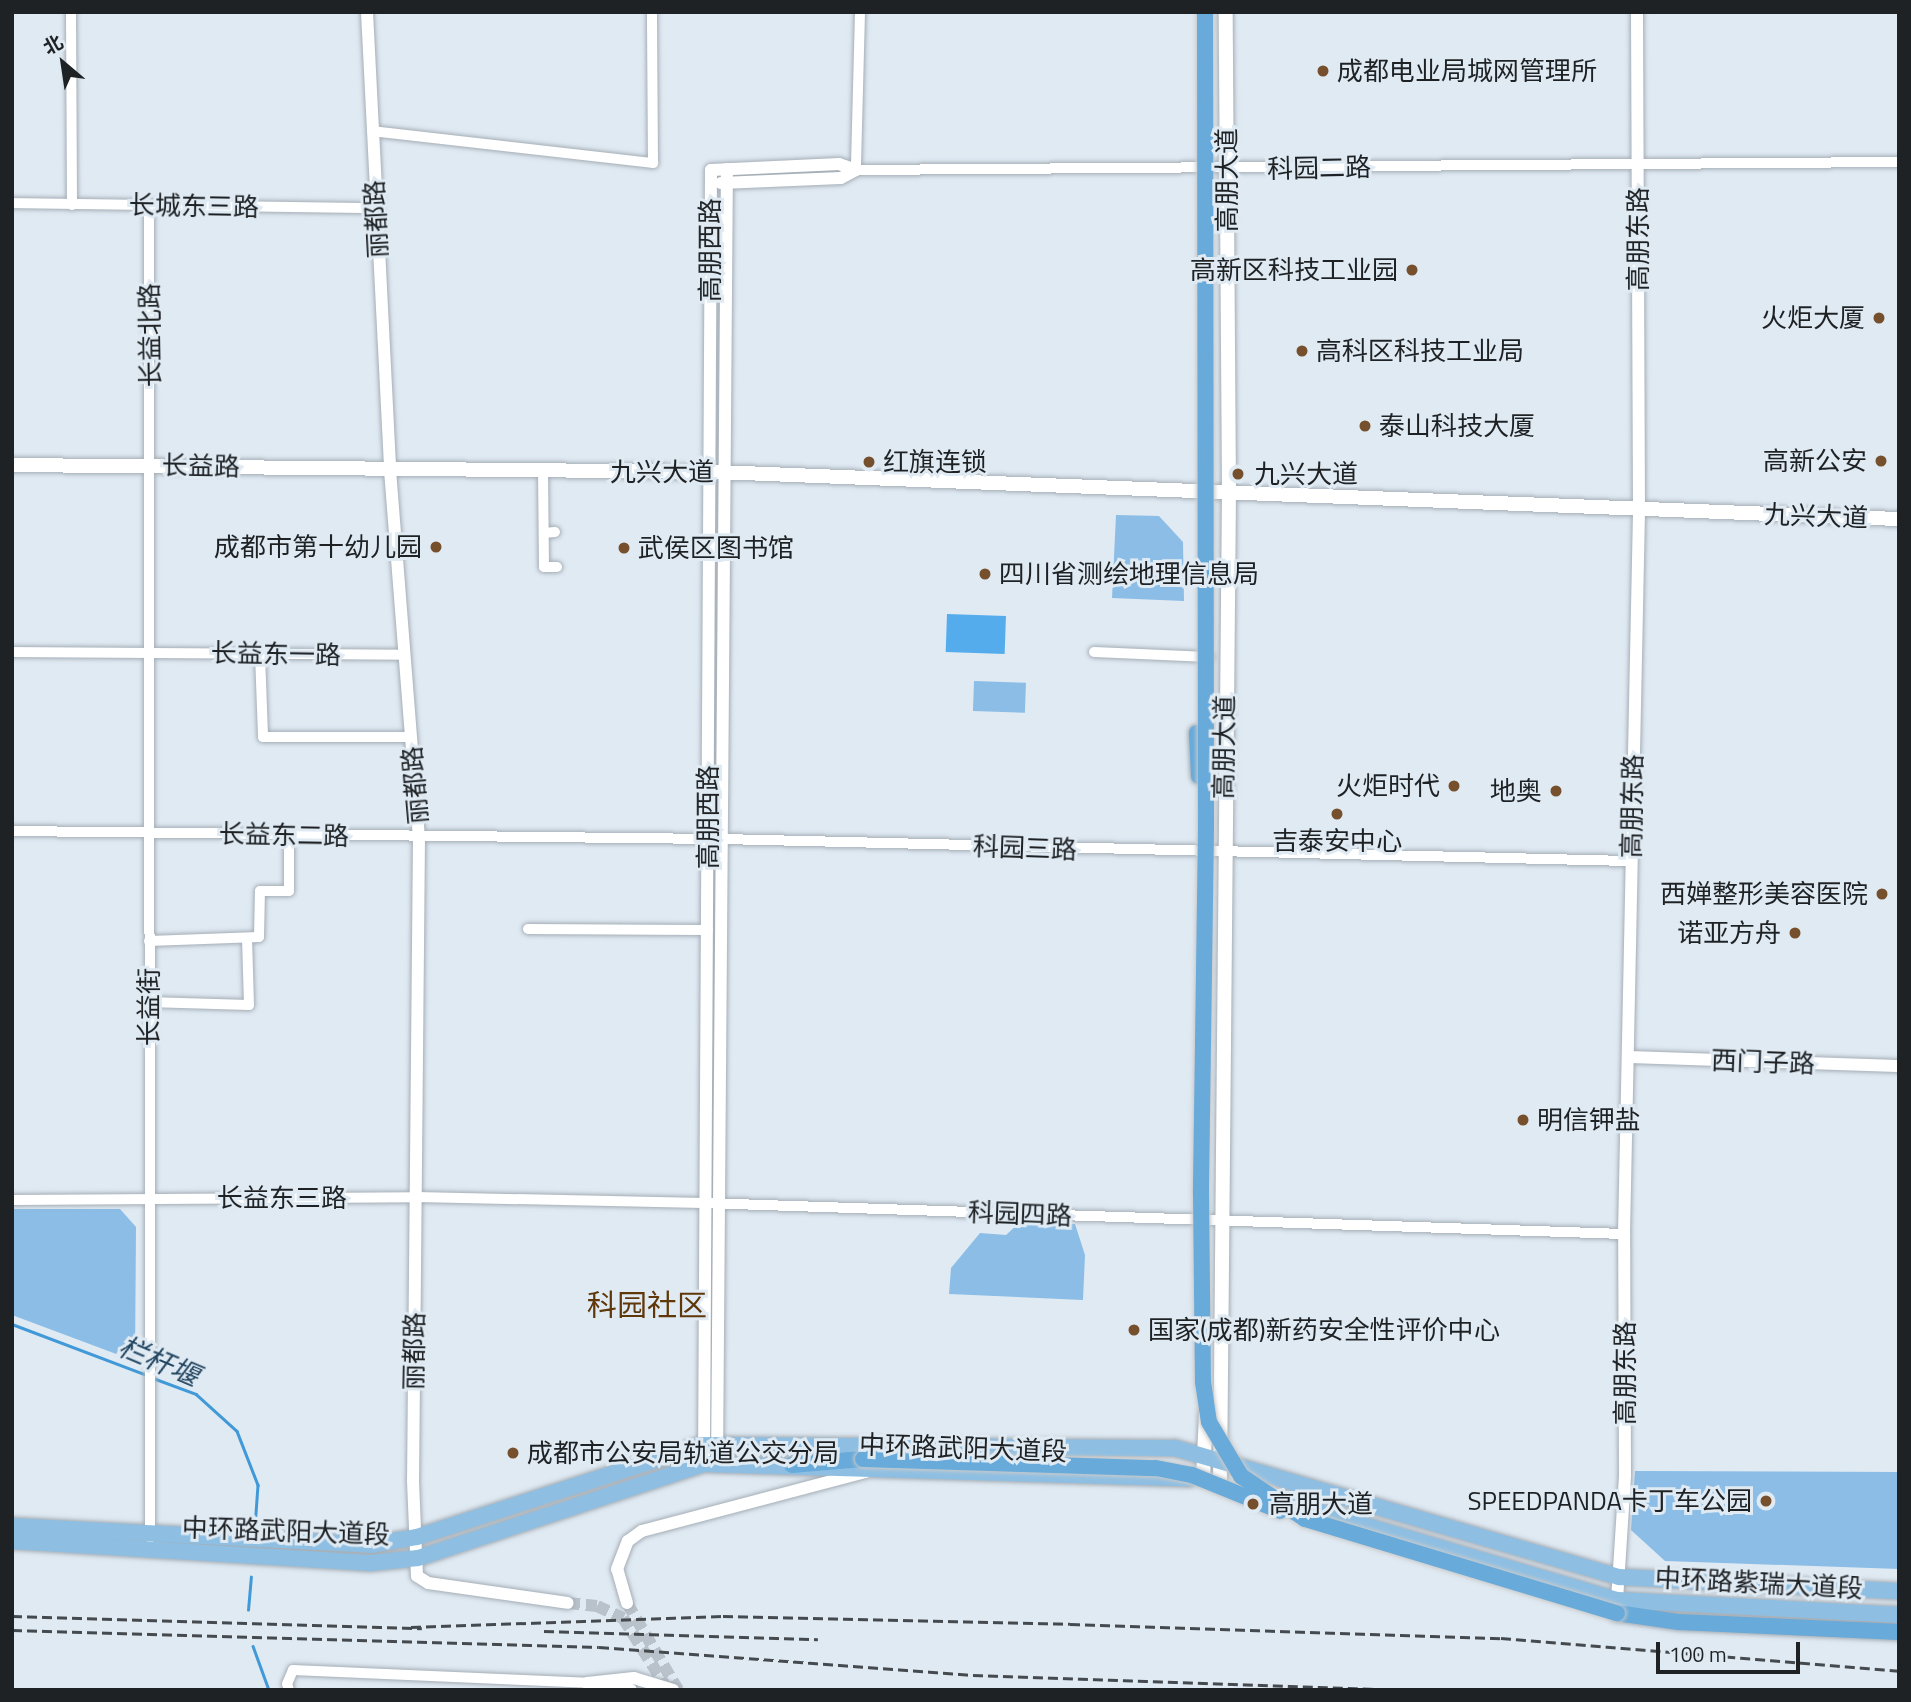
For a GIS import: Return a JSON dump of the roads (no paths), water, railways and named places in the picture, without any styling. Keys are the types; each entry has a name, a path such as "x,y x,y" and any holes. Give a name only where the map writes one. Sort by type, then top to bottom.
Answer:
{"highway":[{"path":"1205,12 1204,1399 1215,1436 1241,1476 1305,1519"},
{"path":"1203,449 1196,503 1197,733 1216,854"},
{"path":"792,1465 1156,1468 1192,1475 1305,1519 1617,1613 1679,1622 1899,1632"}],"main road":[{"name":"高朋大道","path":"1212,12 1229,491 1216,854 1212,1222 1213,1459 1220,1483"},
{"name":"高朋大道","path":"1216,854 1210,657 1219,170 1226,12"},
{"name":"长益路","path":"12,465 390,470"},
{"name":"九兴大道","path":"390,470 725,472 1212,489 1639,512 1899,519"},
{"name":"中环路武阳大道段","path":"12,1526 150,1531 370,1545 417,1537 709,1445 1175,1448 1213,1459"},
{"name":"高朋大道","path":"1203,1478 1213,1459"},
{"name":"中环路紫瑞大道段","path":"1213,1459 1619,1577 1899,1591"},
{"name":"中环路武阳大道段","path":"12,1541 370,1563 418,1558 710,1463 792,1465"},
{"name":"中环路武阳大道段","path":"867,1465 1203,1478 1617,1600"},
{"name":"中环路紫瑞大道段","path":"1617,1600 1899,1615"}],"street":[{"path":"71,12 72,205"},
{"name":"丽都路","path":"367,12 390,470 419,837 413,1481 418,1558"},
{"path":"372,131 653,163 652,12"},
{"path":"710,184 727,176 841,178 856,170 859,12"},
{"name":"高朋东路","path":"1617,1600 1625,1475 1624,1234 1639,512 1637,12"},
{"name":"科园二路","path":"856,170 1219,170 1638,162 1899,162"},
{"name":"高朋西路","path":"710,1203 708,930 715,839 708,472 711,170 727,176 725,472 715,839 710,1203 710,1463"},
{"name":"长城东三路","path":"12,204 375,208"},
{"name":"长益北路","path":"149,205 152,465"},
{"name":"长益街","path":"149,1549 149,653 152,465"},
{"path":"543,471 549,532 544,567 556,567"},
{"name":"长益东一路","path":"12,652 404,655"},
{"path":"1094,652 1210,657"},
{"path":"260,654 263,737 411,737"},
{"name":"长益东二路","path":"12,831 419,837"},
{"path":"149,941 260,937 260,891 289,891 289,835"},
{"name":"科园三路","path":"419,837 715,839 1216,854 1631,862"},
{"path":"528,929 708,930"},
{"path":"149,1002 249,1004 247,938"},
{"name":"西门子路","path":"1628,1058 1899,1066"},
{"name":"长益东三路","path":"12,1200 416,1197"},
{"name":"科园四路","path":"416,1197 710,1203 1624,1234"},
{"path":"627,1603 617,1569 628,1541 642,1531 867,1465"},
{"path":"418,1558 421,1581 568,1603"},
{"path":"289,1690 286,1684 293,1670 587,1683 631,1690"},
{"path":"587,1683 634,1678 673,1690"}],"waterway":[{"name":"栏杆堰","path":"12,1324 147,1375"},
{"name":"栏杆堰","path":"153,1378 196,1394 237,1431 258,1485 256,1517"},
{"name":"栏杆堰","path":"248,1610 251,1577"},
{"name":"栏杆堰","path":"253,1646 269,1690"}],"tunnel":[{"path":"568,1603 597,1606 623,1618 668,1690"},
{"path":"627,1603 678,1690"}],"railway":[{"path":"12,1616 422,1628"},
{"path":"411,1627 723,1616 1070,1624 1501,1638 1899,1671"},
{"path":"12,1630 599,1647 973,1675 1406,1690"},
{"path":"544,1631 818,1639"}],"place":[{"name":"成都电业局城网管理所","path":"1323,71"},
{"name":"高新区科技工业园","path":"1412,270"},
{"name":"火炬大厦","path":"1879,318"},
{"name":"高科区科技工业局","path":"1302,351"},
{"name":"泰山科技大厦","path":"1365,426"},
{"name":"高新公安","path":"1881,461"},
{"name":"红旗连锁","path":"869,462"},
{"name":"九兴大道","path":"1238,474"},
{"name":"成都市第十幼儿园","path":"436,547"},
{"name":"武侯区图书馆","path":"624,548"},
{"name":"四川省测绘地理信息局","path":"985,574"},
{"name":"火炬时代","path":"1454,786"},
{"name":"地奥","path":"1556,791"},
{"name":"吉泰安中心","path":"1337,814"},
{"name":"西婵整形美容医院","path":"1882,894"},
{"name":"诺亚方舟","path":"1795,933"},
{"name":"明信钾盐","path":"1523,1120"},
{"name":"国家(成都)新药安全性评价中心","path":"1134,1330"},
{"name":"成都市公安局轨道公交分局","path":"513,1453"},
{"name":"SPEEDPANDA卡丁车公园","path":"1766,1501"},
{"name":"高朋大道","path":"1253,1504"}],"district":[{"name":"科园社区","path":"647,1305"}]}
